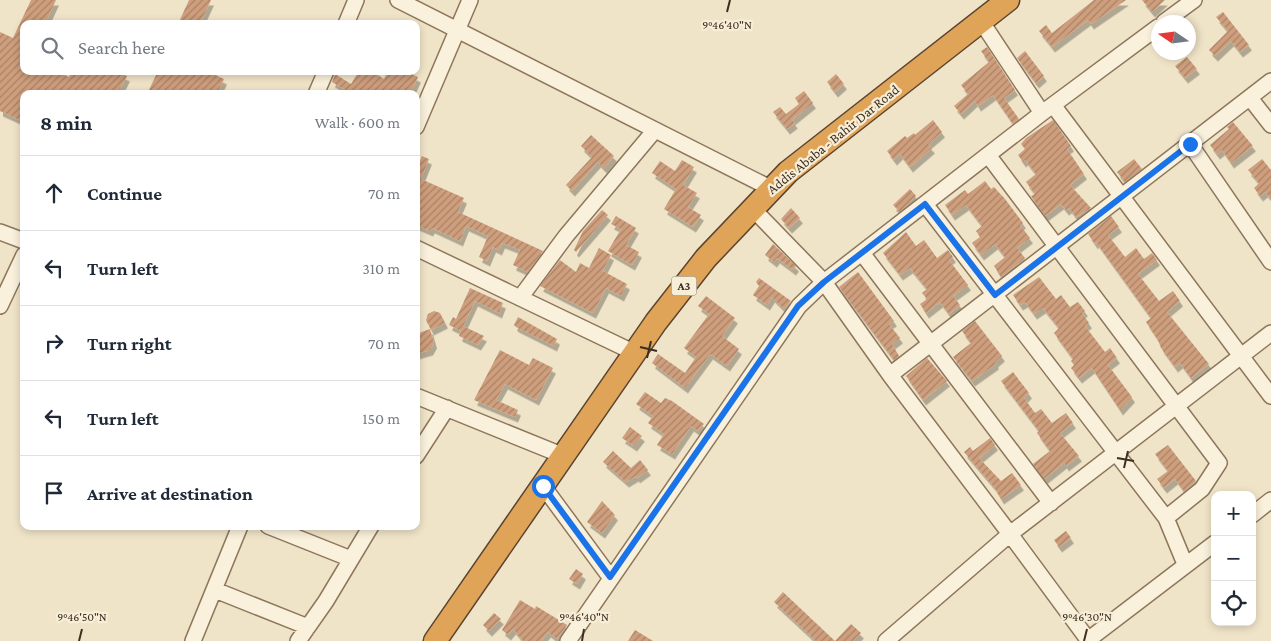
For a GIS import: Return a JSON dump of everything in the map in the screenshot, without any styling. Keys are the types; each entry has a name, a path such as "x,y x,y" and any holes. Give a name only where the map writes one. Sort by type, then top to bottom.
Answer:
{"highway":[{"name":"Addis Ababa - Bahir Dar Road","path":"435,641 635,353 706,258 770,188 788,172 1008,0"}],"street":[{"path":"348,20 356,0"},
{"path":"398,0 770,188"},
{"path":"420,117 470,0"},
{"path":"1174,15 1194,0"},
{"path":"981,20 1048,109 1121,197 1271,396"},
{"path":"573,639 610,577 798,306 824,282 862,252 1151,32"},
{"path":"318,90 324,75"},
{"path":"890,376 1271,82"},
{"path":"1250,98 1271,125"},
{"path":"520,298 566,236 655,130"},
{"path":"1190,144 1271,262"},
{"path":"988,155 1219,462 1202,488 1166,518"},
{"path":"925,204 1166,518 1184,564"},
{"path":"752,208 824,282 890,376 1010,534 1271,334"},
{"path":"0,232 20,240"},
{"path":"420,250 635,353"},
{"path":"862,252 1051,503"},
{"path":"0,306 20,264"},
{"path":"420,398 564,456"},
{"path":"420,450 447,408"},
{"path":"543,486 610,577"},
{"path":"1256,513 1271,500"},
{"path":"193,641 238,530"},
{"path":"278,530 351,560"},
{"path":"298,641 369,530"},
{"path":"886,641 1010,534 1088,640 1184,564 1211,546"},
{"path":"215,590 308,627"}],"building":[{"path":"31,0 56,0 47,20 22,20"},
{"path":"189,0 211,0 202,20 180,20"},
{"path":"1094,0 1126,0 1091,24 1088,20 1052,47 1039,31 1046,25 1052,33"},
{"path":"1142,0 1165,0 1152,12"},
{"path":"1223,12 1249,45 1240,52 1231,41 1215,56 1209,50 1228,31 1216,17"},
{"path":"20,23 20,75 65,75 69,77 70,75 127,76 120,90 20,90 20,120 0,111 0,32 13,38"},
{"path":"987,47 1015,90 1004,98 1019,119 1013,124 993,95 978,106 975,101 961,114 954,106 968,94 961,85 989,62 981,51"},
{"path":"1025,51 1044,76 1036,83 1017,58"},
{"path":"1183,60 1190,60 1197,69 1185,78 1175,66"},
{"path":"836,74 844,84 835,92 827,82"},
{"path":"156,75 216,75 224,79 219,90 149,90"},
{"path":"335,75 337,75 351,84 357,75 378,75 384,79 386,75 414,75 418,77 412,90 345,90 332,82"},
{"path":"804,91 813,103 792,120 795,123 787,129 773,112 780,107 786,114 799,104 795,98"},
{"path":"933,120 942,132 928,144 932,148 910,167 900,154 894,160 887,151 905,136 907,138 914,133 915,135"},
{"path":"1053,120 1071,146 1067,149 1084,174 1070,185 1091,208 1076,217 1069,208 1066,210 1061,204 1045,216 1031,196 1035,194 1026,182 1036,174 1025,160 1023,162 1018,155 1025,149 1021,144 1026,138"},
{"path":"1233,122 1253,146 1231,163 1222,150 1217,154 1210,145 1229,129 1227,127"},
{"path":"591,135 614,156 604,168 598,162 572,191 566,185 592,157 581,146"},
{"path":"422,156 429,159 421,179 464,198 458,212 543,251 528,272 513,265 520,250 502,243 499,250 493,247 487,261 479,257 488,236 466,226 460,241 432,228 430,231 420,227 420,160"},
{"path":"1134,159 1142,169 1125,182 1117,172"},
{"path":"1262,159 1271,170 1271,199 1265,192 1260,196 1254,188 1259,183 1248,170"},
{"path":"682,160 694,167 683,185 697,193 688,207 701,215 693,227 664,209 676,189 652,173 660,161 675,171"},
{"path":"985,181 991,189 994,187 1005,199 1023,223 1020,225 1030,238 1017,248 1025,258 1001,277 994,266 1005,257 995,244 981,255 972,243 980,237 976,231 982,226 966,205 952,215 945,205 965,190 968,194"},
{"path":"910,189 916,196 900,212 893,205"},
{"path":"791,208 800,218 789,228 781,219"},
{"path":"602,210 608,215 576,252 574,250 583,231"},
{"path":"616,216 636,228 626,245 639,252 632,265 608,251 621,229 611,224"},
{"path":"1111,216 1119,227 1108,235 1125,257 1136,248 1144,259 1152,253 1157,260 1138,274 1159,301 1173,291 1180,301 1167,312 1209,364 1191,378 1180,363 1175,367 1161,348 1146,322 1151,318 1096,242 1095,244 1088,234"},
{"path":"906,232 916,246 924,240 937,258 948,250 953,257 949,260 968,285 953,296 960,305 949,314 940,302 926,313 920,304 927,299 922,293 927,289 910,268 900,275 883,253"},
{"path":"773,244 796,266 793,270 777,258 774,262 765,255"},
{"path":"599,248 611,255 603,271 627,284 621,296 606,288 593,313 540,286 560,260 576,272 580,263 589,268"},
{"path":"858,272 894,321 889,324 900,338 892,344 899,356 894,360 839,287"},
{"path":"1039,277 1056,299 1061,295 1070,307 1078,302 1085,311 1082,313 1089,323 1085,326 1105,352 1110,348 1117,358 1108,365 1132,397 1120,410 1092,368 1079,378 1071,368 1074,365 1071,361 1073,359 1054,333 1059,328 1043,308 1034,314 1025,302 1020,305 1013,295"},
{"path":"759,278 791,301 784,309 772,297 767,305 753,295 759,286 756,282"},
{"path":"470,288 503,303 499,313 475,301 461,331 449,325 453,317 456,319"},
{"path":"706,296 735,318 722,336 739,349 727,366 710,354 685,388 652,363 658,354 685,373 696,357 684,348 709,314 698,306"},
{"path":"434,311 440,313 445,323 431,330 426,320 428,314"},
{"path":"518,317 557,339 554,346 516,327 514,325"},
{"path":"975,321 1002,356 995,362 996,364 972,381 953,357 971,343 962,331"},
{"path":"463,326 484,336 478,345 459,336"},
{"path":"430,329 434,343 430,350 420,353 420,333"},
{"path":"500,350 529,365 533,358 553,368 536,400 505,384 496,400 518,410 515,417 474,400"},
{"path":"927,358 947,381 923,400 906,376"},
{"path":"1013,372 1029,393 1024,398 1035,413 1041,409 1052,423 1066,413 1073,423 1060,433 1079,456 1066,466 1064,463 1044,479 1033,464 1050,451 1037,433 1039,431 1001,381"},
{"path":"645,392 661,403 665,398 672,401 704,424 698,431 691,426 672,454 657,445 664,434 648,423 653,416 636,404"},
{"path":"630,427 642,436 634,446 622,438"},
{"path":"990,438 995,445 979,458 1001,481 1012,473 1021,485 1001,499 994,487 964,452 970,447 973,451"},
{"path":"1168,445 1196,481 1184,491 1175,479 1164,488 1157,479 1168,471 1155,454"},
{"path":"613,451 631,468 640,460 648,470 637,478 636,476 626,482 603,462"},
{"path":"602,501 615,515 602,533 587,522"},
{"path":"1066,531 1071,538 1059,547 1054,540"},
{"path":"576,569 583,574 577,584 569,579"},
{"path":"783,592 835,641 816,641 774,602"},
{"path":"520,600 535,609 536,606 567,625 557,639 548,632 541,641 523,641 513,629 508,635 502,630"},
{"path":"494,613 501,619 489,631 483,625"},
{"path":"851,624 861,633 853,641 835,641"},
{"path":"635,630 653,641 628,641"}],"route":[{"path":"543,486 610,577 798,306 824,282 925,204 995,295 1190,144"}]}
